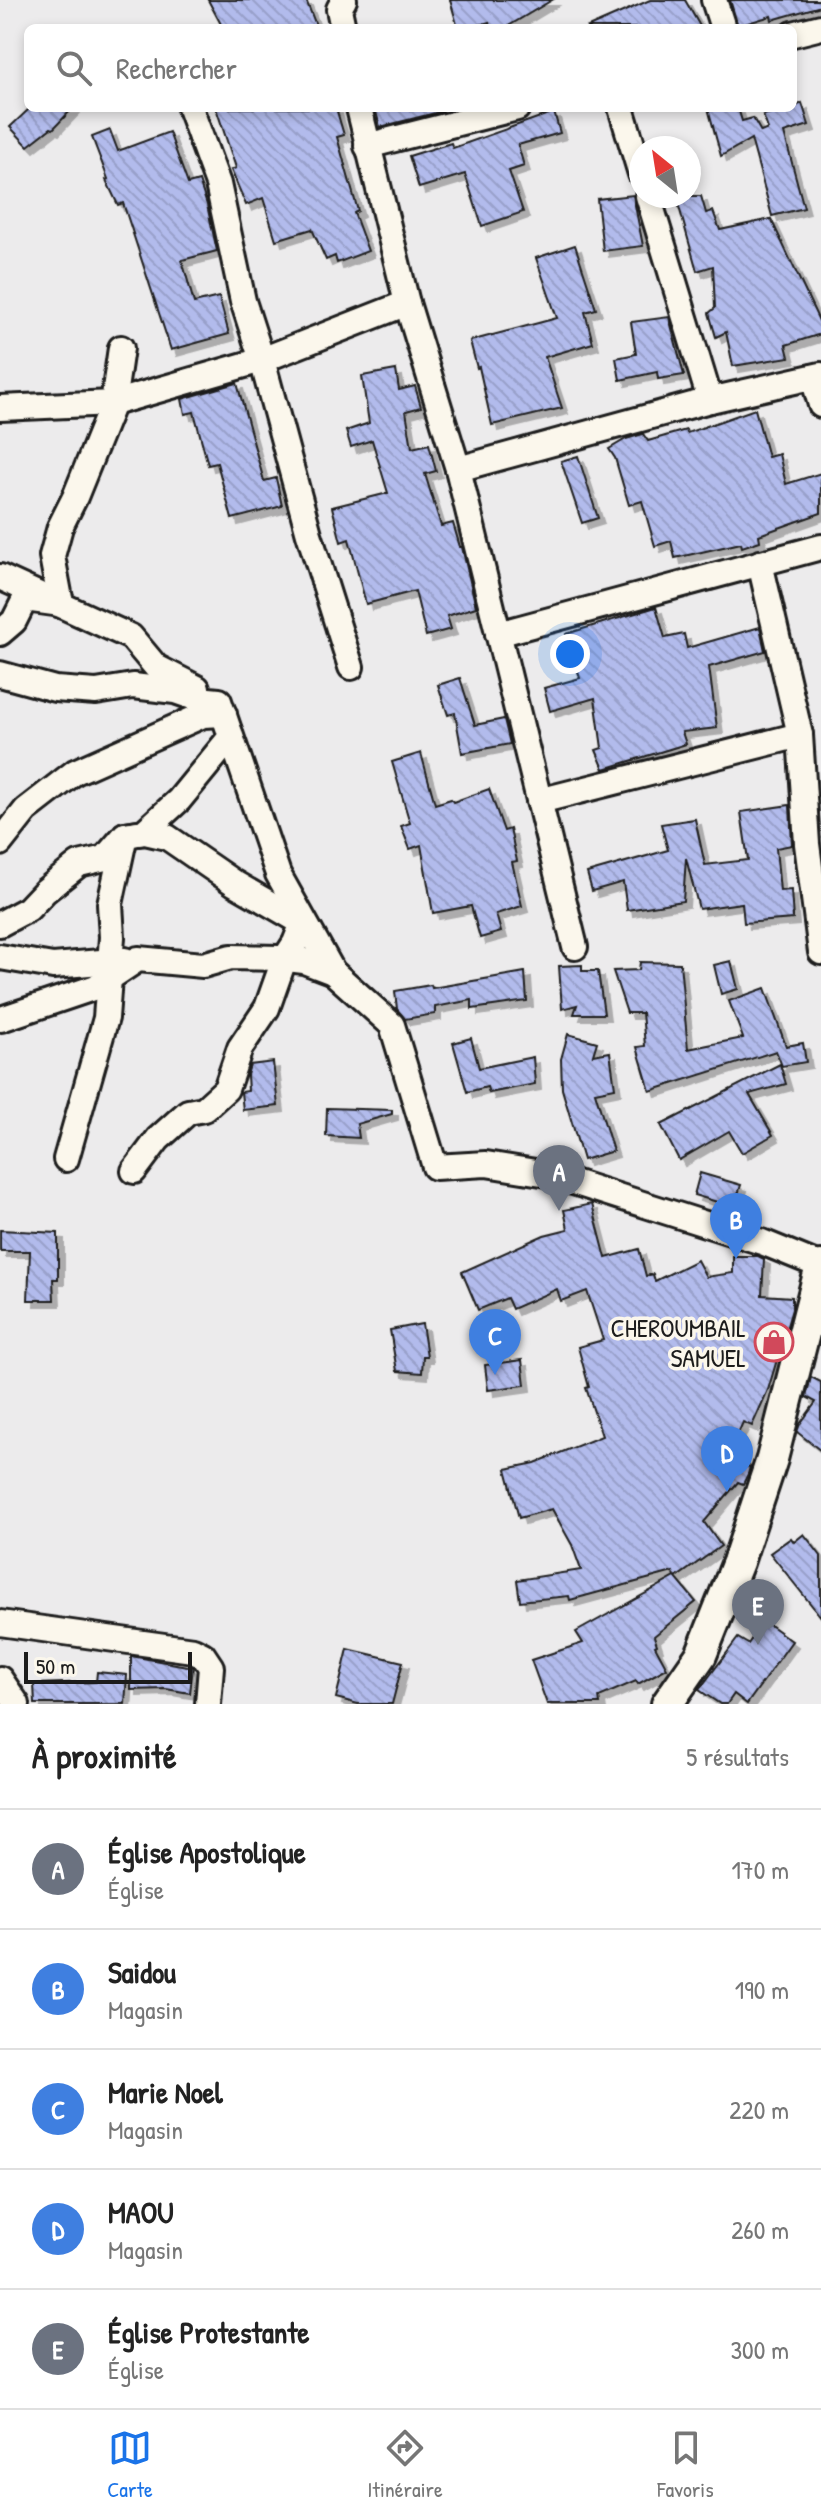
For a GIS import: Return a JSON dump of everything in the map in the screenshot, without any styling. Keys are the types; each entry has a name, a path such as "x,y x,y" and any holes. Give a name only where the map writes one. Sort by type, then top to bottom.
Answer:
{"street":[{"path":"342,24 339,9 344,0"},
{"path":"714,0 722,24"},
{"path":"797,33 821,28"},
{"path":"191,112 218,184 243,301 309,534 351,667"},
{"path":"360,112 407,303 458,469 575,947"},
{"path":"367,146 501,112"},
{"path":"622,112 629,136"},
{"path":"652,208 710,400"},
{"path":"0,408 113,403 262,360 407,303"},
{"path":"61,604 52,556 60,527 113,403 121,348"},
{"path":"458,469 710,400 817,376 821,405"},
{"path":"498,634 821,547"},
{"path":"760,563 800,735 807,844 821,952"},
{"path":"0,577 131,637 156,667 195,687 221,716 278,874 333,972 392,1025 435,1167 486,1164 548,1174 762,1242 821,1266 772,1459 738,1562 701,1655 667,1704"},
{"path":"0,633 14,621 25,599 61,604"},
{"path":"0,674 55,689 96,692 133,686 175,691 198,699 221,716 229,739 179,800 144,832 125,835 105,858 79,864 28,909 0,924"},
{"path":"0,843 26,810 75,772 203,715 221,716"},
{"path":"539,801 800,735"},
{"path":"125,835 145,832 167,837 234,883 303,923 284,960 267,1008 240,1048 226,1089 204,1109 188,1112 158,1139 134,1171"},
{"path":"66,1159 106,1018 112,937 110,904 125,835"},
{"path":"0,957 53,966 110,970 147,959 203,965 231,957 304,961 333,972"},
{"path":"1,1019 96,987 110,970"},
{"path":"0,1623 193,1650 203,1655 211,1667 209,1703"},
{"path":"0,1679 17,1704"}],"building":[{"path":"208,0 306,0 315,24 221,24"},
{"path":"450,0 552,0 512,24 457,24"},
{"path":"650,0 685,0 699,24 595,24"},
{"path":"730,0 821,0 821,6 772,20 771,16 737,24"},
{"path":"802,103 809,125 784,133 804,208 772,216 751,139 721,156 709,112 739,112 742,121 753,118 761,132 768,129 763,115 797,112 797,106"},
{"path":"26,112 69,112 53,129 28,146 10,127"},
{"path":"217,112 337,112 344,135 337,137 358,211 354,213 368,251 337,263 335,256 326,260 312,229 276,240 263,198 246,205 231,170 236,168"},
{"path":"376,112 439,112 380,127"},
{"path":"554,112 560,133 518,145 524,166 509,171 523,212 482,226 465,174 419,188 409,156 451,143 453,148"},
{"path":"110,130 118,151 169,132 188,184 199,181 217,251 182,260 194,303 219,297 229,334 171,350 123,203 118,205 106,180 92,137"},
{"path":"629,195 629,208 636,208 643,246 603,251 597,199"},
{"path":"701,196 706,213 713,211 720,230 771,219 821,325 821,334 786,345 789,357 733,366 726,332 716,337 709,313 715,308 713,266 697,271 679,208 701,208"},
{"path":"575,245 596,309 585,312 593,343 545,357 562,408 492,425 470,341 557,318 536,258"},
{"path":"669,317 684,375 658,379 657,372 620,380 616,358 636,354 631,322"},
{"path":"396,370 399,390 415,386 421,407 406,411 412,448 429,444 436,471 425,474 441,526 453,523 476,607 447,616 451,629 426,636 415,591 366,604 349,539 341,542 332,507 388,493 372,440 351,447 346,431 369,423 362,376"},
{"path":"237,383 264,481 276,478 282,506 232,519 217,463 208,465 194,412 185,414 182,399"},
{"path":"755,409 768,457 779,454 786,484 821,473 821,513 759,535 760,541 742,547 741,543 675,558 671,541 655,546 642,501 629,505 615,458 609,449 643,434 648,441 686,430 687,433"},
{"path":"578,456 598,518 582,523 561,461"},
{"path":"656,607 665,638 684,634 687,648 760,627 765,651 709,667 717,728 682,732 686,744 604,769 596,750 602,748 595,698 550,711 544,688 580,678 566,634"},
{"path":"460,678 475,725 504,719 510,744 462,753 455,713 448,715 438,685"},
{"path":"421,753 435,804 451,799 453,802 489,789 504,831 510,829 517,861 512,862 522,906 496,914 501,932 480,938 471,906 433,913 421,845 410,849 401,826 410,823 392,762"},
{"path":"790,805 792,845 776,848 780,891 791,890 793,919 744,923 742,903 699,909 686,858 683,901 627,910 623,882 592,891 587,873 668,850 661,824 695,819 705,865 748,860 741,812"},
{"path":"731,961 738,989 721,994 714,965"},
{"path":"640,962 680,963 688,1049 743,1038 729,1001 765,988 786,1046 803,1043 806,1062 782,1066 776,1051 650,1091 637,1047 645,1046 642,1013 627,1013 613,971 639,970"},
{"path":"582,965 582,971 598,971 604,1014 574,1014 577,1005 562,1009 559,966"},
{"path":"525,972 527,1001 472,1009 472,1000 435,1007 435,1014 405,1019 397,1009 395,991"},
{"path":"568,1034 597,1042 593,1055 610,1052 615,1088 595,1092 613,1151 583,1160 562,1089 561,1059"},
{"path":"471,1038 479,1068 533,1057 535,1084 489,1093 487,1087 467,1092 453,1043"},
{"path":"273,1062 278,1106 243,1110 241,1092 248,1091 250,1065"},
{"path":"780,1064 786,1084 749,1094 773,1135 742,1153 729,1131 679,1160 661,1125"},
{"path":"327,1108 392,1110 392,1114 357,1124 359,1138 326,1136"},
{"path":"700,1173 741,1185 734,1207 694,1195"},
{"path":"592,1204 606,1258 639,1249 646,1276 653,1274 655,1281 697,1260 706,1277 733,1273 733,1256 758,1256 764,1259 762,1295 792,1297 792,1309 768,1390 752,1426 743,1422 730,1452 748,1462 748,1474 743,1484 738,1482 704,1522 721,1546 676,1578 696,1602 654,1636 655,1646 667,1668 638,1684 636,1681 599,1697 600,1704 547,1704 531,1660 583,1643 576,1632 675,1577 673,1572 570,1600 569,1596 520,1601 517,1580 581,1570 572,1545 552,1509 519,1518 506,1469 535,1463 602,1436 586,1388 589,1387 578,1347 603,1340 587,1291 561,1301 557,1289 512,1309 507,1298 478,1310 462,1272 544,1235 568,1229 564,1210"},
{"path":"0,1230 58,1233 58,1279 53,1279 54,1300 28,1300 30,1251 0,1251"},
{"path":"422,1324 427,1356 423,1356 422,1373 397,1371 390,1330"},
{"path":"522,1360 525,1385 488,1390 485,1365"},
{"path":"811,1377 821,1382 821,1451 797,1432 816,1402 806,1397"},
{"path":"804,1534 821,1556 821,1617 770,1553 791,1538 794,1542"},
{"path":"764,1621 792,1641 747,1704 734,1694 727,1704 720,1704 699,1690 738,1638 748,1644"},
{"path":"348,1649 403,1662 392,1704 358,1704 336,1698"},
{"path":"131,1656 193,1667 190,1693 166,1689 131,1690"},
{"path":"97,1672 127,1675 125,1704 35,1704 34,1684 96,1682"}],"place":[{"name":"Église Apostolique","path":"559,1211"},
{"name":"Saidou","path":"736,1259"},
{"name":"CHEROUMBAIL SAMUEL","path":"774,1342"},
{"name":"Marie Noel","path":"495,1375"},
{"name":"MAOU","path":"727,1492"},
{"name":"Église Protestante","path":"758,1645"}]}
